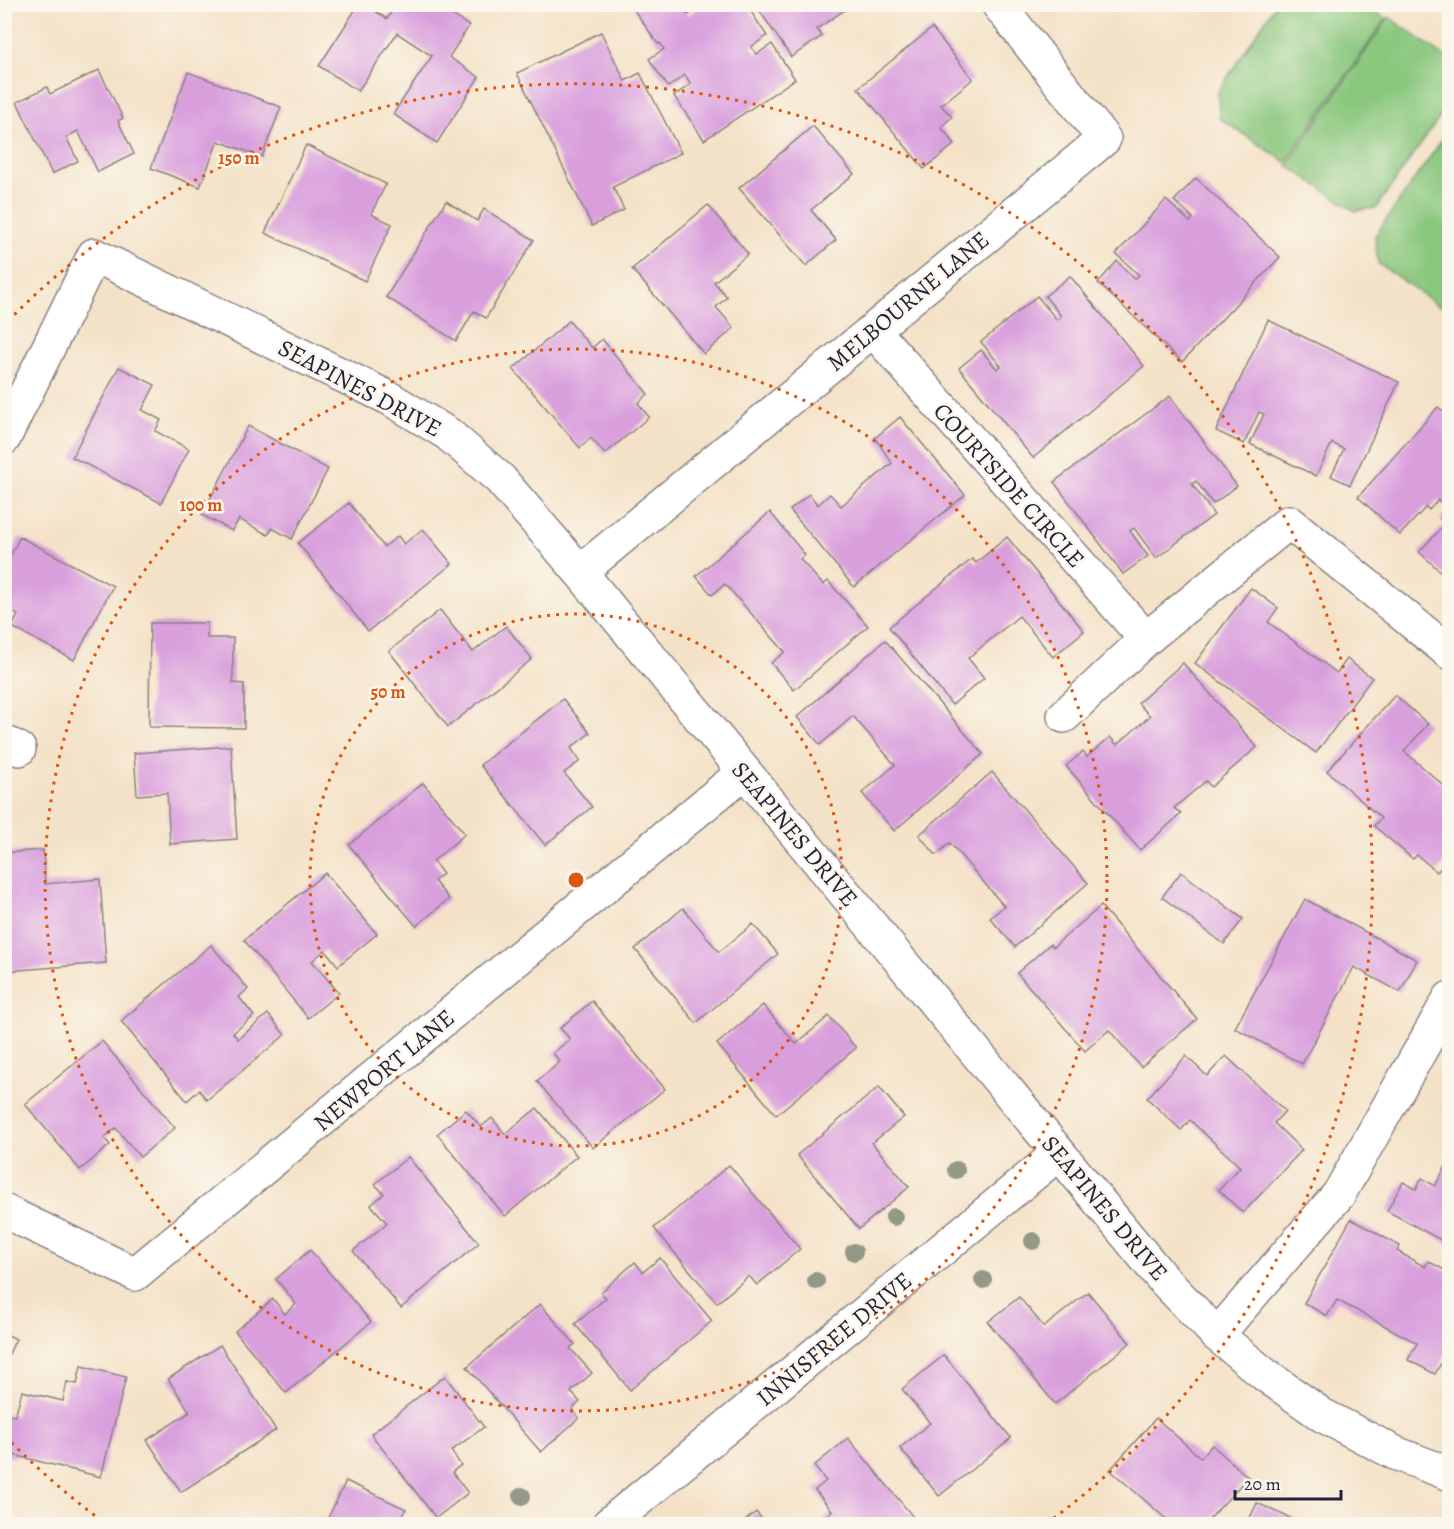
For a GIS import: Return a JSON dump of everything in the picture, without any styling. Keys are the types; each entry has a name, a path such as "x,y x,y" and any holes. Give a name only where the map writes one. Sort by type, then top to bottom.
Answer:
{"street":[{"name":"MELBOURNE LANE","path":"580,572 1104,139 998,4"},
{"name":"SEAPINES DRIVE","path":"4,438 94,255 389,398 448,434 500,478 580,572 1162,1278 1217,1335 1264,1374 1322,1415 1395,1453 1449,1474"},
{"name":"COURTSIDE CIRCLE","path":"873,330 1146,639"},
{"path":"1064,716 1146,639 1289,522 1449,653"},
{"name":"NEWPORT LANE","path":"4,1211 135,1275 744,772"},
{"path":"1217,1335 1339,1194 1449,998"},
{"name":"INNISFREE DRIVE","path":"609,1524 1059,1153"}],"green space":[{"path":"1276,4 1365,5 1386,19 1286,162 1219,118 1218,92"},
{"path":"1389,17 1449,60 1449,104 1376,208 1355,211 1287,165"},
{"path":"1449,130 1449,293 1440,307 1378,263 1375,236"}],"building":[{"path":"359,4 364,4 387,19 396,4 436,4 469,26 449,57 479,77 437,143 393,114 432,56 397,33 358,91 319,66"},
{"path":"643,4 681,4 688,15 697,9 694,4 746,4 767,36 751,47 757,54 772,44 795,79 704,140 674,96 691,84 685,75 668,87 649,59 664,49 634,10"},
{"path":"755,4 853,4 817,29 822,36 791,57"},
{"path":"932,28 973,79 941,105 952,117 941,127 955,144 924,169 858,88"},
{"path":"601,32 625,81 640,73 681,153 613,187 624,210 592,226 517,73"},
{"path":"99,70 123,118 118,121 134,154 98,172 78,131 66,137 78,161 52,174 17,102 47,87 50,94"},
{"path":"188,72 281,107 262,157 218,141 200,187 151,168"},
{"path":"813,126 854,174 811,210 836,240 806,266 739,188"},
{"path":"306,145 386,184 371,214 392,224 365,281 265,233"},
{"path":"1196,178 1280,257 1182,362 1098,283 1117,261 1135,279 1139,275 1116,254 1166,200 1190,222 1193,218 1174,201"},
{"path":"446,201 477,221 484,209 534,240 486,318 474,311 456,341 386,297"},
{"path":"708,205 748,254 714,282 727,297 716,307 734,328 704,354 632,269"},
{"path":"1070,276 1144,366 1033,458 959,368 981,350 997,369 1001,366 981,342 1037,296 1057,320 1061,316 1045,296"},
{"path":"1268,320 1399,382 1350,485 1331,476 1344,449 1332,443 1316,476 1250,444 1264,414 1259,412 1244,444 1216,431"},
{"path":"569,321 592,348 602,339 648,394 638,403 649,417 605,454 591,438 580,448 513,369"},
{"path":"119,367 155,385 142,410 161,420 155,431 189,449 161,503 72,457"},
{"path":"1170,396 1237,486 1213,504 1196,481 1192,484 1214,515 1156,558 1134,528 1130,531 1148,556 1123,574 1054,482"},
{"path":"1438,407 1450,417 1450,580 1419,552 1445,524 1440,519 1448,509 1438,500 1429,510 1426,507 1400,535 1358,497"},
{"path":"900,417 965,495 854,587 790,510 809,494 818,505 830,494 841,506 892,463 875,438"},
{"path":"248,426 328,469 292,539 272,528 268,535 239,519 232,531 202,515"},
{"path":"349,503 384,547 398,536 404,544 423,529 452,564 368,631 298,543"},
{"path":"770,512 805,555 800,559 823,585 828,581 868,626 794,690 771,663 785,652 725,584 712,595 696,576"},
{"path":"20,537 113,586 74,660 12,627 18,615 5,607 5,566"},
{"path":"1007,537 1084,631 1053,657 1019,616 968,658 984,678 952,705 889,627 972,559 976,563"},
{"path":"1251,588 1278,608 1268,622 1337,673 1347,659 1372,678 1316,753 1195,663"},
{"path":"440,610 473,652 506,626 532,659 448,727 389,651"},
{"path":"150,623 207,623 207,638 233,638 233,683 244,684 244,728 149,727"},
{"path":"885,640 983,754 894,831 862,793 895,765 853,716 820,745 797,717"},
{"path":"1183,663 1257,747 1211,787 1206,781 1174,808 1181,814 1140,850 1066,766 1083,752 1087,757 1110,737 1117,745 1150,716 1138,703"},
{"path":"1395,695 1428,724 1404,751 1450,791 1450,858 1437,872 1417,855 1413,859 1374,826 1381,818 1327,771"},
{"path":"563,699 590,733 571,748 580,761 564,773 592,807 545,845 480,765"},
{"path":"231,746 237,839 170,844 167,793 137,795 134,753"},
{"path":"992,772 1088,883 1015,947 990,918 1004,906 950,843 936,855 919,835"},
{"path":"423,783 465,834 433,861 443,874 434,881 449,899 416,926 349,845"},
{"path":"43,850 45,884 100,879 106,963 7,971 4,934 4,853"},
{"path":"1181,872 1243,919 1224,944 1162,897"},
{"path":"325,873 377,934 338,966 325,950 312,961 339,993 308,1018 244,940"},
{"path":"1305,899 1417,960 1400,992 1354,967 1302,1064 1235,1028"},
{"path":"1101,906 1197,1019 1141,1067 1109,1030 1085,1051 1017,973 1050,944 1053,947"},
{"path":"683,908 719,952 753,924 778,954 696,1023 635,949"},
{"path":"211,945 248,989 239,997 254,1016 233,1033 238,1039 268,1014 285,1035 207,1100 199,1090 187,1101 121,1021"},
{"path":"592,1001 665,1089 593,1148 537,1081 560,1062 553,1053 570,1039 560,1028"},
{"path":"763,1005 796,1044 829,1016 856,1048 776,1115 717,1044"},
{"path":"102,1041 175,1128 140,1157 116,1128 104,1138 110,1145 80,1170 25,1104"},
{"path":"1186,1056 1207,1076 1226,1056 1285,1111 1274,1123 1302,1150 1243,1213 1219,1190 1240,1167 1190,1120 1181,1130 1147,1098"},
{"path":"879,1087 904,1117 872,1143 909,1187 859,1229 797,1155"},
{"path":"1450,1096 1450,1113 1442,1109"},
{"path":"537,1108 577,1156 505,1216 437,1134 466,1110 481,1127 492,1118 505,1134"},
{"path":"408,1157 479,1243 401,1308 353,1251 387,1223 371,1205 384,1194 375,1184"},
{"path":"1450,1159 1450,1245 1387,1211 1403,1182 1416,1189 1422,1178 1435,1186"},
{"path":"729,1165 800,1249 757,1285 749,1276 717,1303 654,1228"},
{"path":"1351,1219 1400,1246 1397,1251 1425,1267 1428,1261 1450,1273 1450,1347 1435,1374 1408,1360 1417,1343 1337,1300 1327,1316 1304,1303"},
{"path":"310,1250 371,1322 286,1393 235,1331 273,1299 285,1314 296,1304 276,1279"},
{"path":"660,1258 712,1321 630,1390 575,1324 606,1298 601,1292 635,1262 643,1272"},
{"path":"1088,1292 1130,1343 1055,1404 988,1322 1019,1297 1044,1327"},
{"path":"540,1304 575,1344 570,1348 592,1373 571,1392 580,1402 572,1409 579,1418 541,1452 467,1367"},
{"path":"4,1333 16,1339 4,1364"},
{"path":"220,1345 276,1430 181,1492 147,1440 190,1412 168,1379"},
{"path":"944,1355 1011,1438 939,1496 900,1448 930,1423 902,1389"},
{"path":"81,1366 126,1377 101,1477 14,1455 14,1458 4,1455 4,1413 15,1416 22,1391 63,1401 67,1382 77,1384"},
{"path":"445,1376 484,1427 451,1451 461,1465 452,1472 468,1493 436,1518 371,1434"},
{"path":"1156,1418 1201,1458 1212,1445 1248,1477 1205,1524 1172,1524 1110,1470"},
{"path":"848,1438 914,1518 906,1524 817,1524 832,1511 815,1490 826,1481 814,1466"},
{"path":"346,1481 406,1509 399,1524 325,1524"},
{"path":"1257,1503 1303,1524 1247,1524"},
{"path":"756,1512 766,1524 741,1524"}]}
